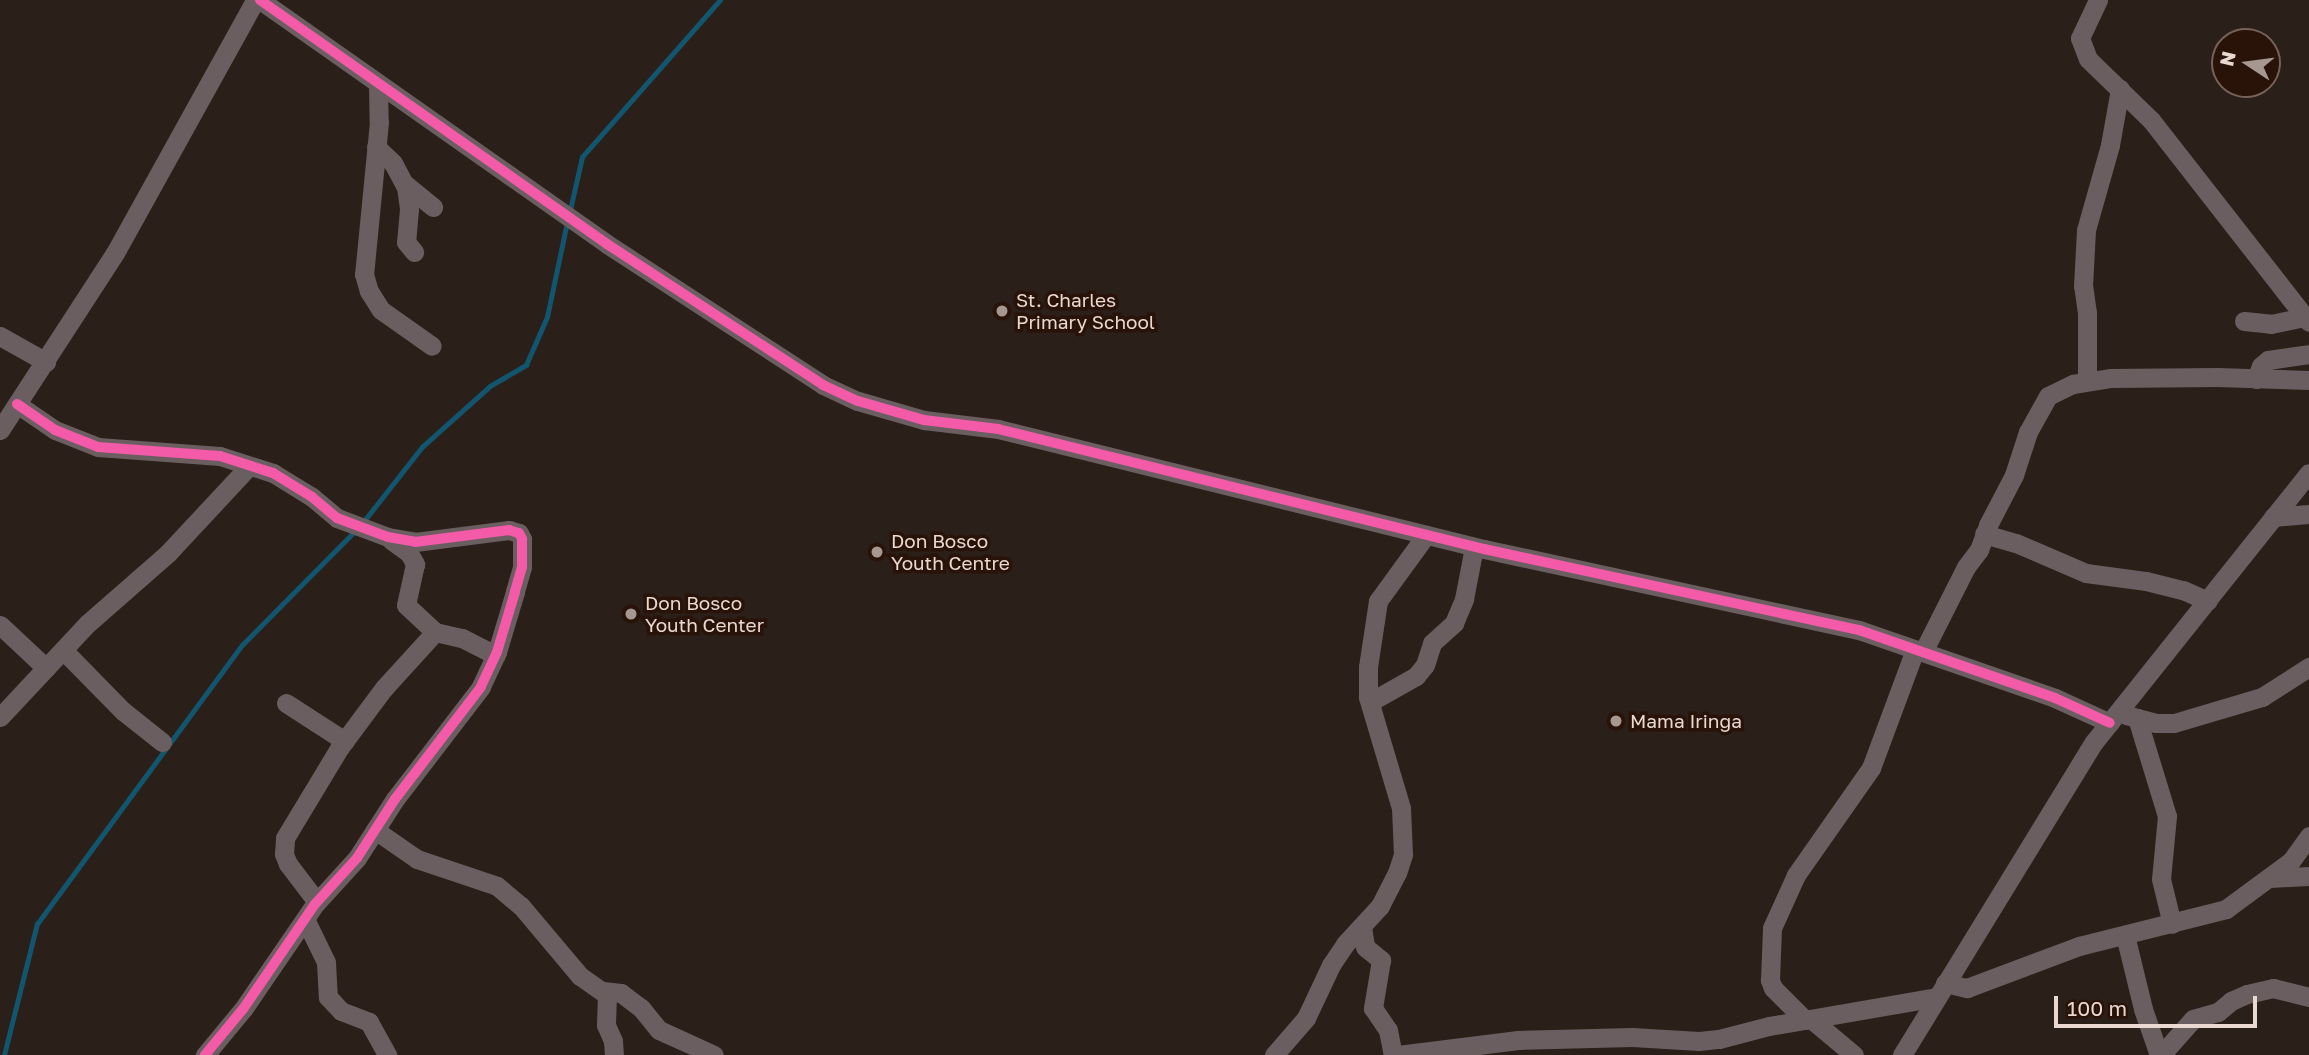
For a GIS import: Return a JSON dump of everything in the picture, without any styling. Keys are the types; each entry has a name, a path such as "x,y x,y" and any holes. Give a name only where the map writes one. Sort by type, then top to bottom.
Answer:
{"street":[{"path":"0,430 114,253 255,0"},
{"path":"260,0 607,244 823,385 858,401 924,420 998,429 1474,547 1805,617 1919,651 2122,718 2174,723 2262,697 2309,667"},
{"path":"2098,0 2082,30 2083,49 2088,59 2151,120 2307,319 2282,323 2244,321"},
{"path":"378,83 376,147 364,274 369,291 380,310 432,346"},
{"path":"2087,380 2087,313 2083,286 2087,230 2110,145 2120,89"},
{"path":"376,147 393,163 406,185 433,207"},
{"path":"406,185 409,209 405,242 414,252"},
{"path":"0,336 46,362"},
{"path":"2256,379 2261,366 2268,360 2309,354"},
{"path":"1854,1055 1773,988 1770,980 1772,928 1796,875 1871,768 1919,651 2014,475 2028,432 2048,396 2087,380 2309,380"},
{"path":"17,404 55,430 98,447 220,456 249,466 288,481 337,518 388,537 415,542 509,530 519,533 524,547 522,567 496,655 481,687 395,799 357,858 317,902 243,1009 205,1055"},
{"path":"0,717 117,595 168,553 249,466"},
{"path":"1902,1055 2094,743 2122,718 2208,601 2309,473"},
{"path":"2273,517 2309,514"},
{"path":"1984,534 2016,543 2086,573 2146,580 2183,590 2208,601"},
{"path":"1274,1055 1298,1030 1331,965 1345,944 1380,906 1397,873 1403,854 1400,800 1370,702 1369,655 1378,601 1426,535"},
{"path":"388,537 414,559 406,605 435,632 462,638 496,655"},
{"path":"1370,702 1416,676 1425,665 1432,643 1454,622 1464,600 1474,547"},
{"path":"0,625 46,668"},
{"path":"317,902 284,855 285,838 345,741 384,688 435,632"},
{"path":"63,650 123,711 162,742"},
{"path":"286,703 345,741"},
{"path":"2122,718 2167,816 2161,879 2172,925"},
{"path":"375,830 417,859 496,886 521,906 580,976 603,992 609,1001 606,1025 613,1041 614,1055"},
{"path":"1362,927 1365,947 1381,960 1373,1008 1388,1030 1396,1055 1518,1040 1632,1037 1699,1041 1941,990 1967,988 2079,946 2172,925 2225,909 2291,861 2309,836"},
{"path":"2269,878 2309,876"},
{"path":"305,919 326,962 328,997 341,1011 369,1022 387,1055"},
{"path":"2125,936 2143,1009 2160,1055 2193,1019 2218,1012 2239,997 2273,988 2309,997"},
{"path":"603,992 621,993 641,1008 659,1030 714,1055"}],"waterway":[{"path":"570,210 582,157 720,0"},
{"path":"364,521 422,447 490,386 526,365 547,317 567,222"},
{"path":"4,1055 37,924 242,645 356,530"}],"cycle path":[{"path":"260,0 607,244 823,385 858,401 924,420 998,429 1484,549 1859,630 2055,698 2110,723"},
{"path":"17,404 55,430 98,447 220,456 273,473 312,497 337,518 388,537 415,542 509,530 519,533 522,539 522,567 497,652 481,687 395,799 357,858 315,904 243,1009 205,1055"}],"place":[{"name":"St. Charles Primary School","path":"1002,311"},
{"name":"Don Bosco Youth Centre","path":"877,552"},
{"name":"Don Bosco Youth Center","path":"631,614"},
{"name":"Mama Iringa","path":"1616,721"}]}
